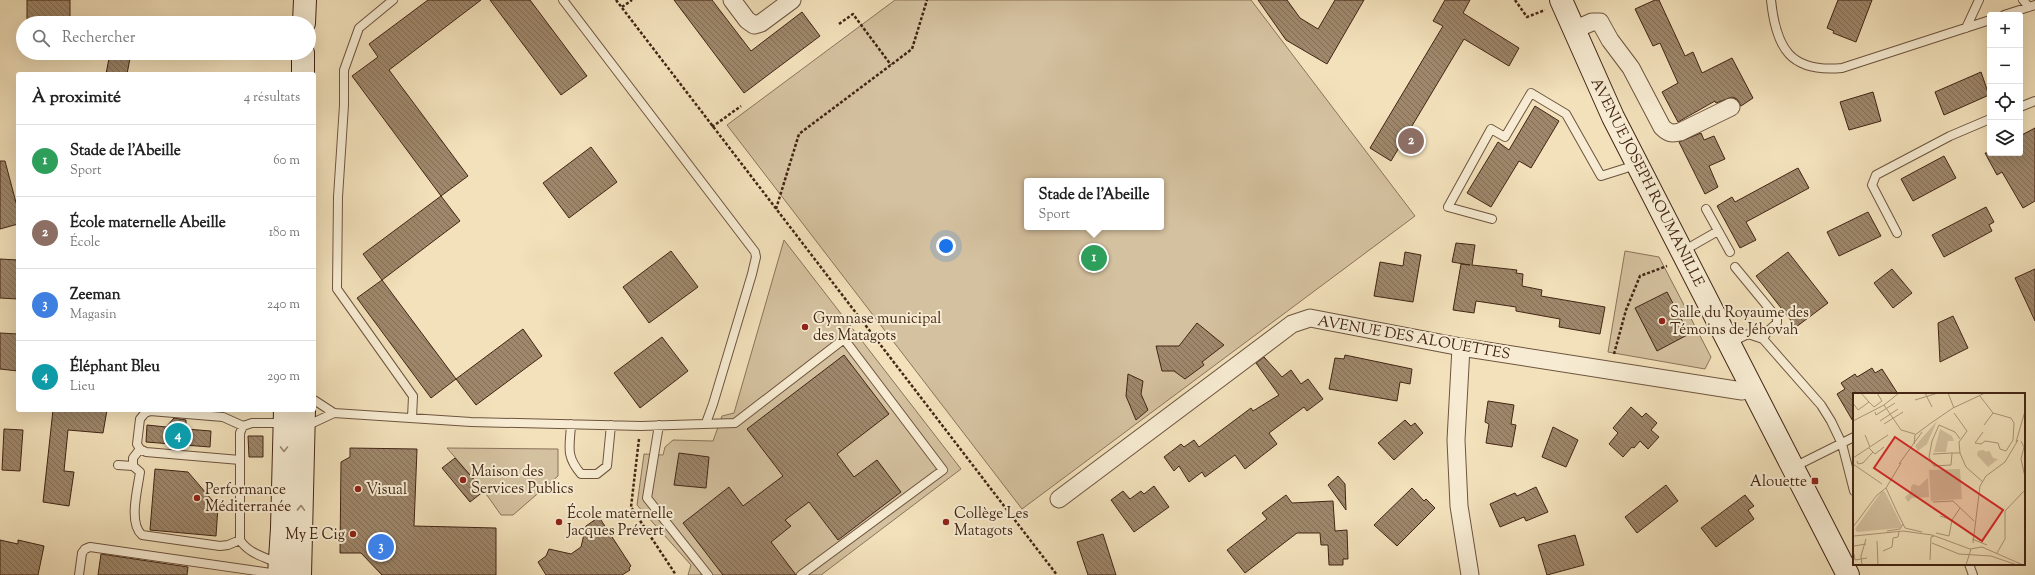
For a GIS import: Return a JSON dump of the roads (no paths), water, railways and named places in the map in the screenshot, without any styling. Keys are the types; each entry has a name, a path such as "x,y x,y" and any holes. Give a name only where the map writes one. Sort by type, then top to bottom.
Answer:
{"main road":[{"path":"304,16 305,0"},
{"name":"AVENUE JOSEPH ROUMANILLE","path":"1562,2 1613,117 1848,575"},
{"path":"303,60 303,72"},
{"path":"283,572 282,528 292,419"}],"street":[{"path":"732,0 747,20 754,25 761,23 792,0"},
{"path":"1574,30 1592,22 1600,22 1610,40 1631,68 1662,127 1667,132 1672,134 1680,132 1731,107"},
{"name":"AVENUE DES ALOUETTES","path":"1059,499 1292,324 1310,318 1461,347 1742,391 1752,387"},
{"path":"1461,347 1456,440 1459,506 1470,575"}],"lane":[{"path":"393,0 359,28 344,70 344,105 338,197 337,289 343,300 413,396 412,418"},
{"path":"563,0 755,252 756,257 750,281 706,423"},
{"path":"1771,0 1773,21 1785,51 1804,66 1822,70 1842,68 1987,21"},
{"path":"1966,28 1979,0"},
{"path":"2011,12 2029,4"},
{"path":"1492,219 1448,207 1491,129 1505,137 1531,93 1566,114 1601,176 1637,165"},
{"path":"2023,106 2035,100"},
{"path":"1897,233 1872,185 1876,175 1950,136 1988,120"},
{"path":"1706,209 1730,252"},
{"path":"1685,255 1718,231"},
{"path":"1736,267 1776,318 1776,323 1767,332 1763,340"},
{"path":"1730,343 1748,334 1763,340 1821,405 1831,421 1842,444 1853,486"},
{"path":"162,412 223,417 243,426 252,423 334,413 412,418 611,425 735,423 844,339 943,470 801,575"},
{"path":"316,401 334,413"},
{"path":"148,412 140,419 137,444 140,449 146,452 240,460"},
{"path":"571,424 570,456 572,462 582,474 597,474 607,466 611,425"},
{"path":"659,425 647,498 708,575"},
{"path":"243,426 240,433 240,540 244,547 283,572"},
{"path":"1793,467 1853,438"},
{"path":"133,466 134,458 140,449"},
{"path":"118,465 133,466 140,472 134,522 136,530 142,534 220,546 228,545 240,540"},
{"path":"79,575 82,553 85,548 90,547 245,572 283,572"},
{"path":"1969,565 1973,575"}],"place":[{"name":"École maternelle Abeille","path":"1411,141"},
{"name":"Stade de l'Abeille","path":"1094,258"},
{"name":"Salle du Royaume des Témoins de Jéhovah","path":"1662,321"},
{"name":"Gymnase municipal des Matagots","path":"805,327"},
{"name":"Éléphant Bleu","path":"178,436"},
{"name":"Maison des Services Publics","path":"463,480"},
{"name":"Alouette","path":"1815,481"},
{"name":"Visual","path":"358,489"},
{"name":"Performance Méditerranée","path":"197,498"},
{"name":"École maternelle Jacques Prévert","path":"559,522"},
{"name":"Collège Les Matagots","path":"946,522"},
{"name":"My E Cig","path":"353,534"},
{"name":"Zeeman","path":"381,547"}]}
